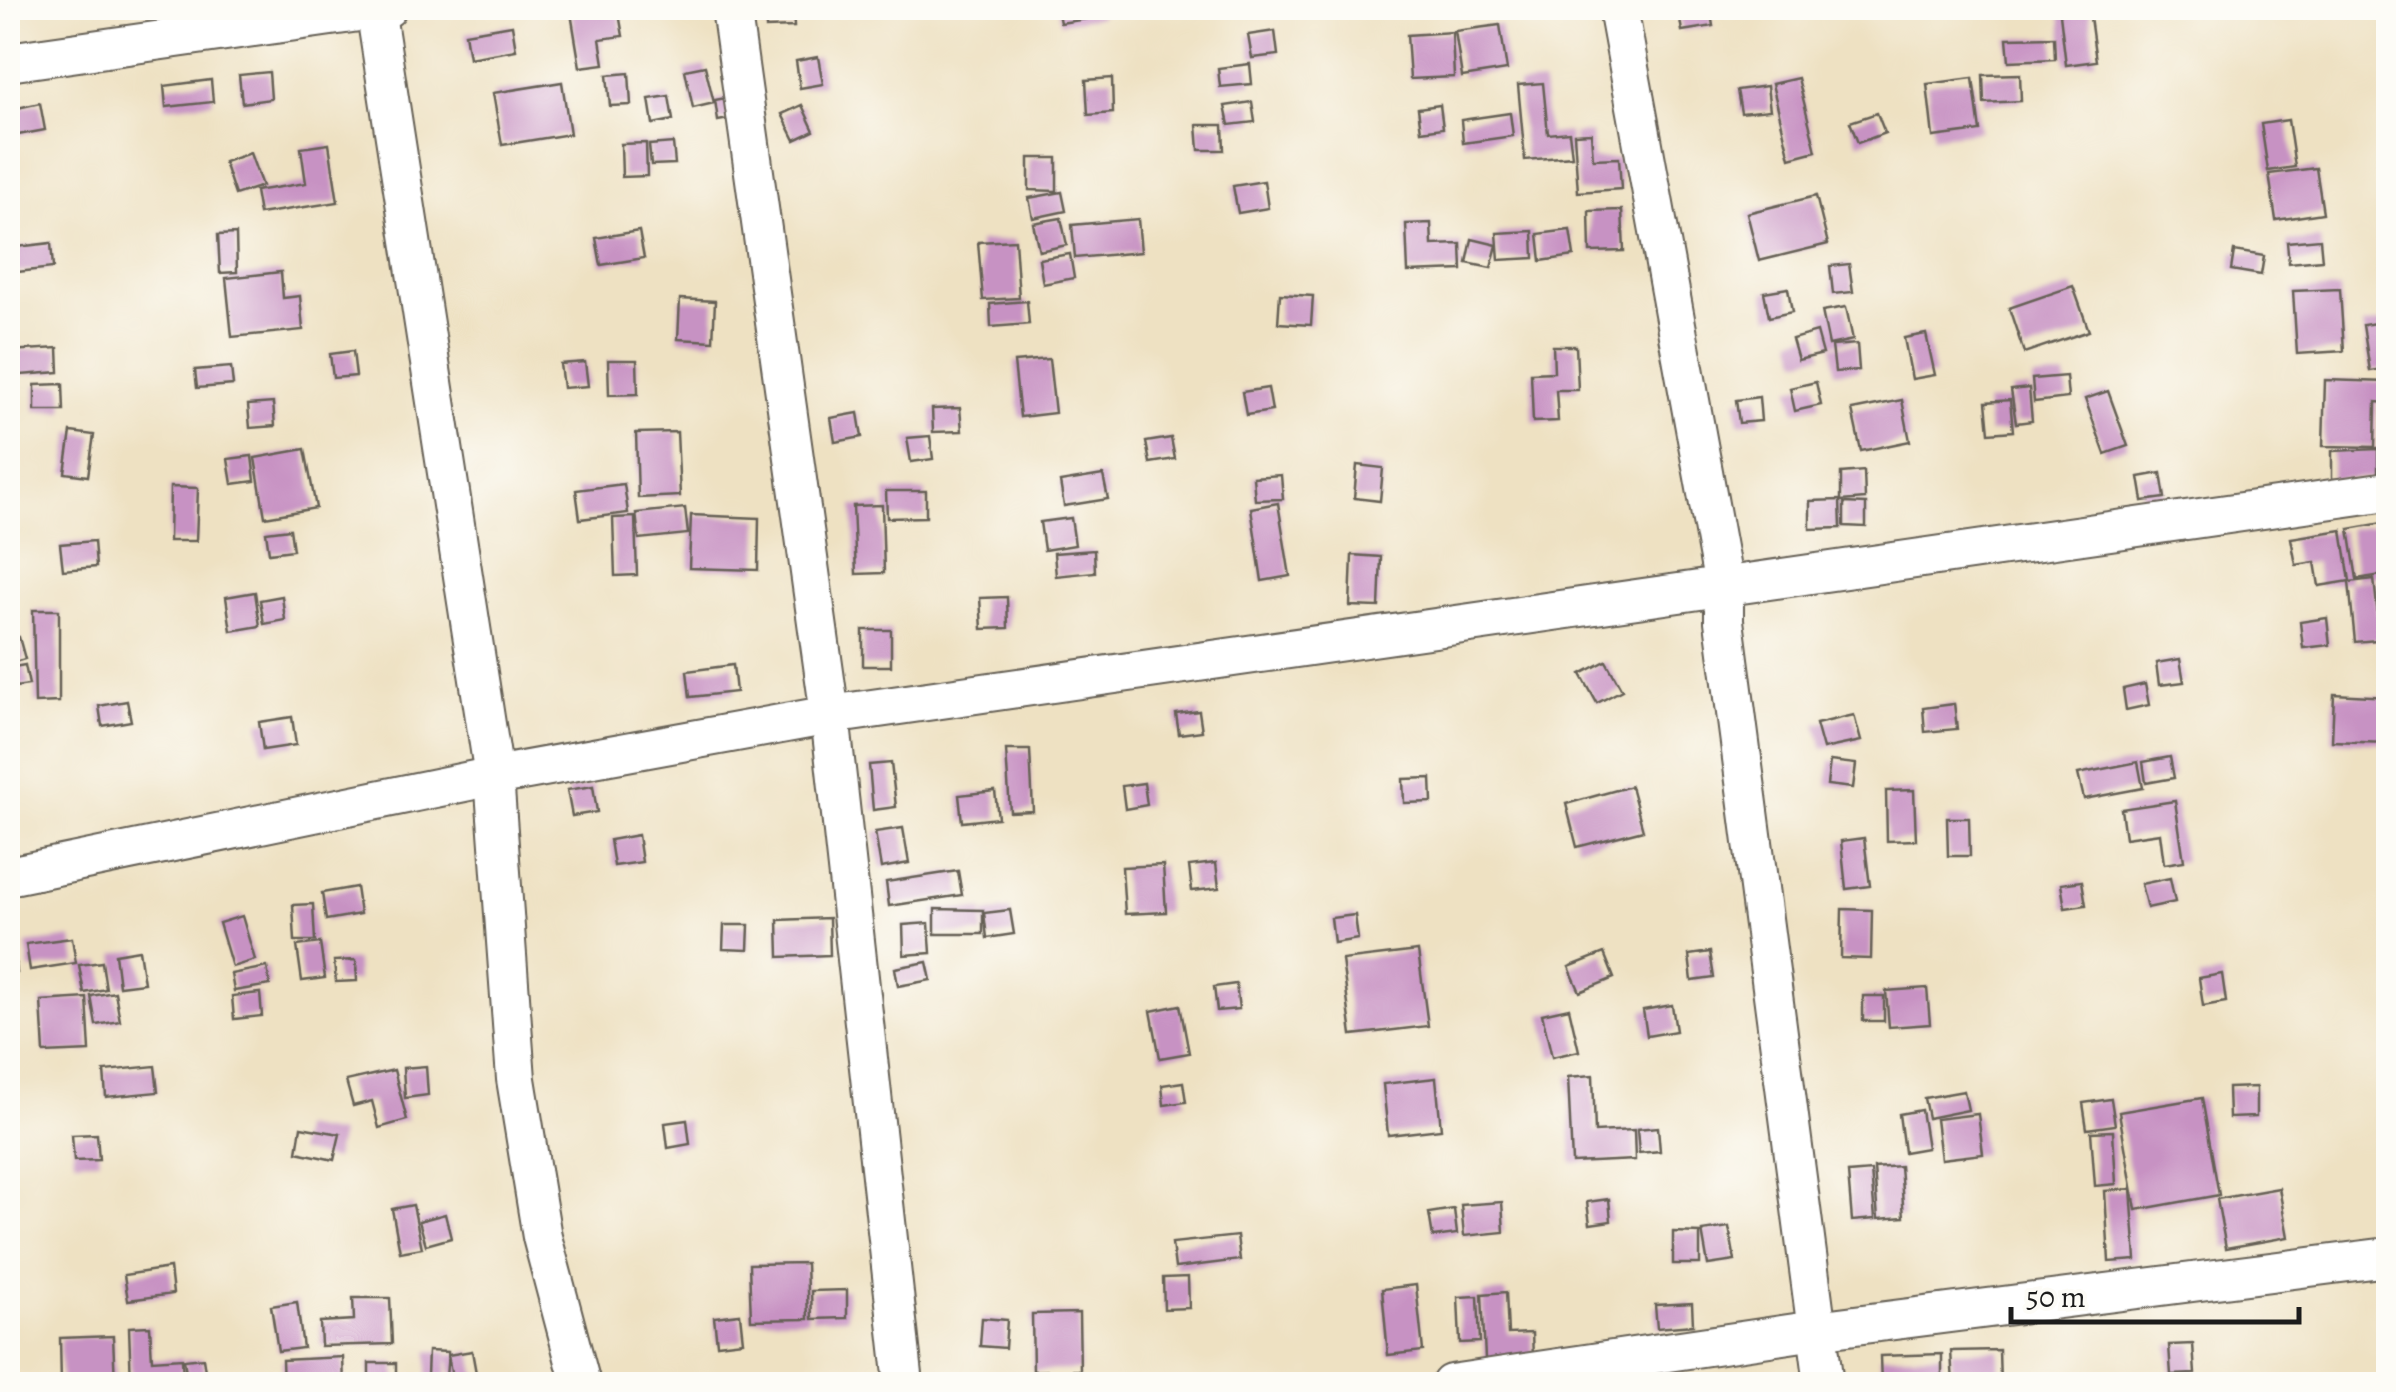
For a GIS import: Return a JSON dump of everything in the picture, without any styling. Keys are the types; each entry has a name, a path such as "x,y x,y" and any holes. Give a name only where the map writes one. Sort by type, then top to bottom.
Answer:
{"street":[{"path":"8,62 379,8 494,776 516,1079 542,1236 581,1384"},
{"path":"731,8 830,715 904,1384"},
{"path":"1618,8 1724,586 1724,621 1824,1384"},
{"path":"8,876 494,776 830,715 2388,492"},
{"path":"1451,1384 1588,1374 1816,1330 2388,1257"}],"building":[{"path":"618,8 623,36 600,39 604,64 580,67 571,13"},
{"path":"765,8 793,8 794,27 766,28"},
{"path":"1057,8 1099,8 1100,17 1060,23"},
{"path":"1678,8 1710,8 1713,26 1682,31"},
{"path":"2089,10 2096,61 2066,65 2060,14"},
{"path":"512,25 516,50 469,58 465,33"},
{"path":"1500,25 1507,70 1462,77 1455,31"},
{"path":"1275,31 1278,55 1252,58 1248,35"},
{"path":"1452,32 1454,77 1410,79 1407,35"},
{"path":"2054,37 2055,59 2009,61 2007,38"},
{"path":"818,57 823,84 800,88 796,61"},
{"path":"1250,64 1252,84 1220,87 1218,68"},
{"path":"705,66 714,103 693,108 685,70"},
{"path":"269,72 271,99 242,103 239,75"},
{"path":"629,73 631,105 610,106 607,75"},
{"path":"2020,74 2021,101 1984,103 1983,75"},
{"path":"1112,78 1113,113 1088,115 1086,80"},
{"path":"1798,78 1816,151 1790,158 1772,84"},
{"path":"1973,78 1980,131 1933,137 1927,84"},
{"path":"211,80 213,102 166,107 164,86"},
{"path":"562,82 570,134 502,145 493,93"},
{"path":"1543,83 1548,134 1569,132 1572,156 1525,160 1518,85"},
{"path":"1767,86 1770,110 1741,113 1737,90"},
{"path":"741,95 745,116 718,121 715,100"},
{"path":"669,96 673,120 653,124 649,99"},
{"path":"1252,102 1255,122 1229,125 1225,106"},
{"path":"40,103 45,130 18,135 13,109"},
{"path":"802,105 814,131 795,140 782,114"},
{"path":"1440,105 1443,128 1421,131 1418,108"},
{"path":"1510,113 1513,136 1463,143 1461,120"},
{"path":"1877,113 1885,133 1858,143 1850,122"},
{"path":"2288,120 2295,167 2268,171 2261,124"},
{"path":"1197,125 1223,125 1224,150 1199,150"},
{"path":"1591,133 1593,159 1619,158 1621,189 1578,192 1574,134"},
{"path":"646,143 647,176 622,177 621,144"},
{"path":"673,143 675,164 651,165 649,145"},
{"path":"329,144 338,202 259,214 255,191 306,183 301,148"},
{"path":"250,153 262,186 235,195 224,162"},
{"path":"1029,158 1057,158 1057,191 1029,190"},
{"path":"2316,168 2323,213 2276,220 2269,174"},
{"path":"1264,181 1268,208 1238,213 1233,186"},
{"path":"1062,192 1066,211 1033,218 1029,198"},
{"path":"1816,196 1828,244 1759,261 1747,213"},
{"path":"1622,210 1624,251 1590,252 1589,211"},
{"path":"1061,218 1067,245 1039,251 1033,223"},
{"path":"1138,219 1141,252 1075,258 1072,225"},
{"path":"1431,223 1432,245 1461,244 1462,270 1408,272 1406,224"},
{"path":"1570,230 1574,256 1541,261 1538,234"},
{"path":"639,231 644,258 601,265 596,238"},
{"path":"1533,231 1534,258 1499,260 1497,233"},
{"path":"236,234 237,272 220,273 218,235"},
{"path":"1472,239 1497,245 1491,268 1467,263"},
{"path":"2320,239 2322,260 2289,263 2287,242"},
{"path":"1015,240 1019,298 983,300 978,242"},
{"path":"51,243 53,268 8,273 8,248"},
{"path":"2234,251 2264,256 2261,275 2231,270"},
{"path":"1070,254 1074,278 1043,284 1039,259"},
{"path":"1849,264 1853,292 1833,294 1830,266"},
{"path":"281,272 283,298 300,296 303,330 232,337 226,278"},
{"path":"2073,286 2089,331 2024,353 2009,308"},
{"path":"1788,288 1792,312 1769,317 1764,292"},
{"path":"2340,289 2344,351 2297,354 2293,291"},
{"path":"1280,294 1313,296 1311,325 1278,323"},
{"path":"680,299 715,301 713,341 678,339"},
{"path":"1027,301 1029,324 991,327 990,304"},
{"path":"1846,307 1853,340 1829,345 1822,311"},
{"path":"2388,321 2388,368 2370,371 2363,325"},
{"path":"1817,332 1823,354 1798,360 1792,339"},
{"path":"1926,334 1935,375 1912,379 1904,338"},
{"path":"1857,344 1859,370 1835,372 1832,346"},
{"path":"1553,346 1576,346 1578,390 1556,390 1558,421 1533,422 1531,373 1554,372"},
{"path":"58,348 59,372 8,376 8,351"},
{"path":"353,351 356,376 333,378 330,354"},
{"path":"1049,359 1055,413 1020,417 1014,362"},
{"path":"608,360 637,360 638,394 609,395"},
{"path":"585,362 588,386 563,388 560,364"},
{"path":"231,367 233,385 197,388 195,370"},
{"path":"2066,376 2068,398 2034,402 2032,379"},
{"path":"2325,380 2388,382 2388,403 2376,402 2375,447 2323,446"},
{"path":"1816,382 1821,405 1795,411 1790,388"},
{"path":"63,384 64,411 35,411 35,385"},
{"path":"1268,388 1272,411 1246,415 1242,392"},
{"path":"2029,388 2032,421 2016,423 2011,390"},
{"path":"2108,391 2128,446 2105,454 2085,399"},
{"path":"1759,397 1761,421 1739,423 1736,400"},
{"path":"1902,400 1910,441 1861,451 1852,410"},
{"path":"2010,400 2013,431 1989,433 1986,402"},
{"path":"273,403 275,426 250,428 248,405"},
{"path":"960,408 962,431 933,432 932,409"},
{"path":"858,413 862,437 835,442 831,418"},
{"path":"71,432 94,435 88,476 65,473"},
{"path":"677,432 680,496 638,498 636,433"},
{"path":"930,436 933,459 911,462 907,438"},
{"path":"1171,438 1175,459 1150,463 1146,442"},
{"path":"305,449 316,508 265,517 255,458"},
{"path":"2378,449 2378,478 2332,479 2332,451"},
{"path":"252,456 255,481 232,484 228,459"},
{"path":"1357,465 1383,468 1380,501 1354,498"},
{"path":"1864,471 1865,499 1841,501 1841,473"},
{"path":"2161,473 2165,498 2143,501 2139,477"},
{"path":"1103,475 1108,499 1064,506 1060,482"},
{"path":"1281,475 1283,499 1255,500 1253,477"},
{"path":"624,484 628,513 580,519 576,490"},
{"path":"170,487 198,488 196,541 169,541"},
{"path":"886,491 926,491 926,517 887,518"},
{"path":"1840,500 1841,528 1810,529 1810,501"},
{"path":"1278,503 1290,576 1262,581 1251,508"},
{"path":"1844,503 1866,504 1866,527 1844,526"},
{"path":"882,505 884,573 856,574 853,506"},
{"path":"685,508 688,534 639,539 636,513"},
{"path":"691,515 759,518 758,570 689,568"},
{"path":"635,517 637,575 615,576 613,518"},
{"path":"1071,518 1075,545 1044,550 1040,522"},
{"path":"2388,522 2388,574 2357,579 2349,529"},
{"path":"290,529 293,550 269,553 266,532"},
{"path":"2342,530 2350,581 2319,586 2315,562 2296,565 2291,538"},
{"path":"94,541 96,567 63,570 60,544"},
{"path":"1094,550 1095,572 1056,576 1054,553"},
{"path":"1352,555 1381,557 1379,607 1350,606"},
{"path":"2374,579 2378,616 2388,615 2388,639 2355,642 2349,582"},
{"path":"255,592 260,626 231,631 226,597"},
{"path":"282,596 285,620 264,624 260,600"},
{"path":"1007,597 1008,628 982,629 980,598"},
{"path":"33,610 59,610 59,702 35,703"},
{"path":"2327,618 2330,645 2303,648 2300,622"},
{"path":"863,630 891,630 891,666 863,666"},
{"path":"19,637 25,659 8,664 8,640"},
{"path":"2180,659 2184,682 2159,685 2156,663"},
{"path":"1606,661 1622,690 1597,703 1581,674"},
{"path":"25,665 29,685 8,688 8,668"},
{"path":"733,665 736,692 690,697 687,671"},
{"path":"2145,684 2149,705 2126,710 2123,689"},
{"path":"2334,694 2388,697 2388,743 2332,741"},
{"path":"127,701 131,721 102,726 99,706"},
{"path":"1954,704 1957,729 1925,732 1923,708"},
{"path":"1199,711 1202,731 1179,734 1176,714"},
{"path":"1854,715 1861,741 1823,749 1816,724"},
{"path":"292,717 296,745 263,750 259,722"},
{"path":"1006,750 1030,750 1033,811 1010,812"},
{"path":"2170,757 2174,778 2146,783 2143,762"},
{"path":"1830,761 1856,764 1853,788 1827,785"},
{"path":"2138,762 2143,788 2084,799 2078,774"},
{"path":"891,763 896,807 873,810 869,765"},
{"path":"1431,778 1432,802 1404,803 1403,779"},
{"path":"1144,783 1147,805 1125,809 1122,786"},
{"path":"593,786 597,812 572,816 567,790"},
{"path":"1631,786 1643,830 1577,847 1566,804"},
{"path":"1914,790 1916,840 1887,841 1886,791"},
{"path":"995,791 998,818 962,822 959,795"},
{"path":"2175,801 2184,861 2164,864 2160,833 2125,838 2121,809"},
{"path":"1947,818 1969,818 1970,856 1948,856"},
{"path":"903,828 909,863 881,868 875,832"},
{"path":"638,835 642,862 614,866 610,840"},
{"path":"1864,838 1870,886 1846,889 1841,841"},
{"path":"1216,863 1219,888 1192,891 1189,866"},
{"path":"1163,865 1166,912 1125,914 1122,867"},
{"path":"958,871 962,895 889,906 886,882"},
{"path":"2170,878 2175,902 2147,908 2141,884"},
{"path":"2082,881 2086,905 2065,908 2061,884"},
{"path":"356,887 360,914 326,920 322,893"},
{"path":"313,904 315,941 295,941 293,905"},
{"path":"935,909 983,910 983,934 935,934"},
{"path":"1842,909 1872,910 1871,959 1841,958"},
{"path":"1010,910 1014,934 987,938 984,913"},
{"path":"1355,915 1358,939 1334,943 1331,918"},
{"path":"242,916 255,960 232,967 219,923"},
{"path":"829,918 830,955 779,957 778,920"},
{"path":"929,923 931,953 904,955 903,925"},
{"path":"724,925 749,925 748,950 723,949"},
{"path":"72,938 76,963 30,970 26,944"},
{"path":"320,943 325,978 302,981 297,946"},
{"path":"14,944 17,973 8,974 8,945"},
{"path":"139,950 144,983 119,986 115,954"},
{"path":"1418,951 1428,1026 1352,1035 1342,960"},
{"path":"1710,952 1714,978 1692,981 1689,955"},
{"path":"1604,953 1614,978 1580,992 1569,967"},
{"path":"356,960 357,981 336,982 334,961"},
{"path":"102,962 106,989 84,993 79,965"},
{"path":"927,962 931,980 898,986 895,968"},
{"path":"267,967 270,985 234,991 231,974"},
{"path":"2222,974 2226,1002 2203,1006 2199,978"},
{"path":"1236,984 1239,1009 1217,1011 1214,987"},
{"path":"1927,988 1930,1024 1889,1027 1886,991"},
{"path":"115,992 120,1021 96,1025 91,996"},
{"path":"260,993 262,1016 234,1019 232,996"},
{"path":"1863,996 1884,996 1884,1021 1863,1021"},
{"path":"87,998 90,1051 44,1053 41,1001"},
{"path":"1180,1005 1189,1053 1160,1058 1151,1011"},
{"path":"1672,1005 1676,1031 1647,1036 1643,1010"},
{"path":"1569,1008 1579,1051 1552,1057 1542,1014"},
{"path":"155,1066 158,1092 106,1097 104,1071"},
{"path":"426,1066 428,1095 405,1098 403,1068"},
{"path":"394,1070 407,1120 379,1128 372,1101 353,1106 346,1081"},
{"path":"1593,1075 1595,1132 1634,1130 1635,1160 1572,1163 1568,1077"},
{"path":"1436,1078 1441,1129 1388,1135 1383,1084"},
{"path":"1183,1082 1186,1102 1164,1105 1162,1085"},
{"path":"2256,1087 2256,1117 2229,1118 2228,1088"},
{"path":"1964,1091 1968,1110 1928,1118 1924,1098"},
{"path":"2202,1098 2219,1195 2136,1210 2119,1112"},
{"path":"2111,1099 2115,1125 2087,1129 2083,1103"},
{"path":"1921,1110 1927,1148 1904,1152 1899,1114"},
{"path":"1978,1114 1983,1154 1941,1159 1936,1119"},
{"path":"687,1120 690,1144 668,1148 665,1123"},
{"path":"301,1127 340,1134 334,1160 297,1152"},
{"path":"1658,1127 1660,1151 1639,1153 1637,1129"},
{"path":"2113,1131 2116,1184 2095,1186 2091,1132"},
{"path":"97,1134 99,1160 74,1161 72,1135"},
{"path":"1900,1166 1904,1217 1878,1219 1874,1168"},
{"path":"1871,1171 1875,1219 1852,1221 1848,1173"},
{"path":"2279,1188 2288,1237 2226,1248 2217,1199"},
{"path":"2131,1189 2136,1260 2109,1262 2105,1191"},
{"path":"1609,1199 1611,1221 1590,1224 1587,1202"},
{"path":"1502,1202 1504,1232 1464,1236 1461,1205"},
{"path":"413,1205 422,1248 400,1252 392,1209"},
{"path":"1454,1209 1457,1234 1433,1237 1429,1213"},
{"path":"445,1214 451,1238 426,1245 419,1221"},
{"path":"1729,1227 1735,1261 1708,1265 1702,1231"},
{"path":"1673,1232 1700,1233 1700,1264 1673,1264"},
{"path":"1237,1236 1240,1260 1175,1268 1172,1243"},
{"path":"806,1263 808,1319 751,1320 749,1264"},
{"path":"170,1268 173,1294 128,1300 124,1275"},
{"path":"1188,1277 1189,1308 1164,1309 1163,1278"},
{"path":"1416,1285 1423,1351 1388,1355 1382,1289"},
{"path":"847,1290 847,1318 812,1319 811,1291"},
{"path":"1506,1292 1508,1334 1532,1333 1533,1357 1485,1359 1482,1294"},
{"path":"1478,1296 1480,1342 1460,1343 1458,1297"},
{"path":"353,1298 390,1298 392,1344 321,1346 320,1322 354,1320"},
{"path":"297,1302 303,1348 278,1351 271,1306"},
{"path":"1692,1303 1693,1325 1657,1328 1655,1305"},
{"path":"1079,1313 1080,1370 1033,1371 1032,1314"},
{"path":"740,1314 743,1341 717,1344 714,1317"},
{"path":"982,1318 1007,1320 1005,1348 980,1346"},
{"path":"150,1326 152,1360 182,1358 183,1384 131,1384 129,1327"},
{"path":"113,1336 115,1384 61,1384 60,1338"},
{"path":"2193,1344 2195,1374 2171,1375 2169,1345"},
{"path":"1999,1350 2000,1384 1953,1384 1951,1351"},
{"path":"428,1351 448,1352 446,1378 427,1376"},
{"path":"472,1351 478,1384 453,1384 448,1355"},
{"path":"1942,1354 1942,1384 1881,1384 1880,1356"},
{"path":"343,1357 344,1384 283,1384 282,1360"},
{"path":"203,1358 207,1384 188,1384 184,1360"},
{"path":"369,1363 396,1363 396,1384 369,1384"}]}
